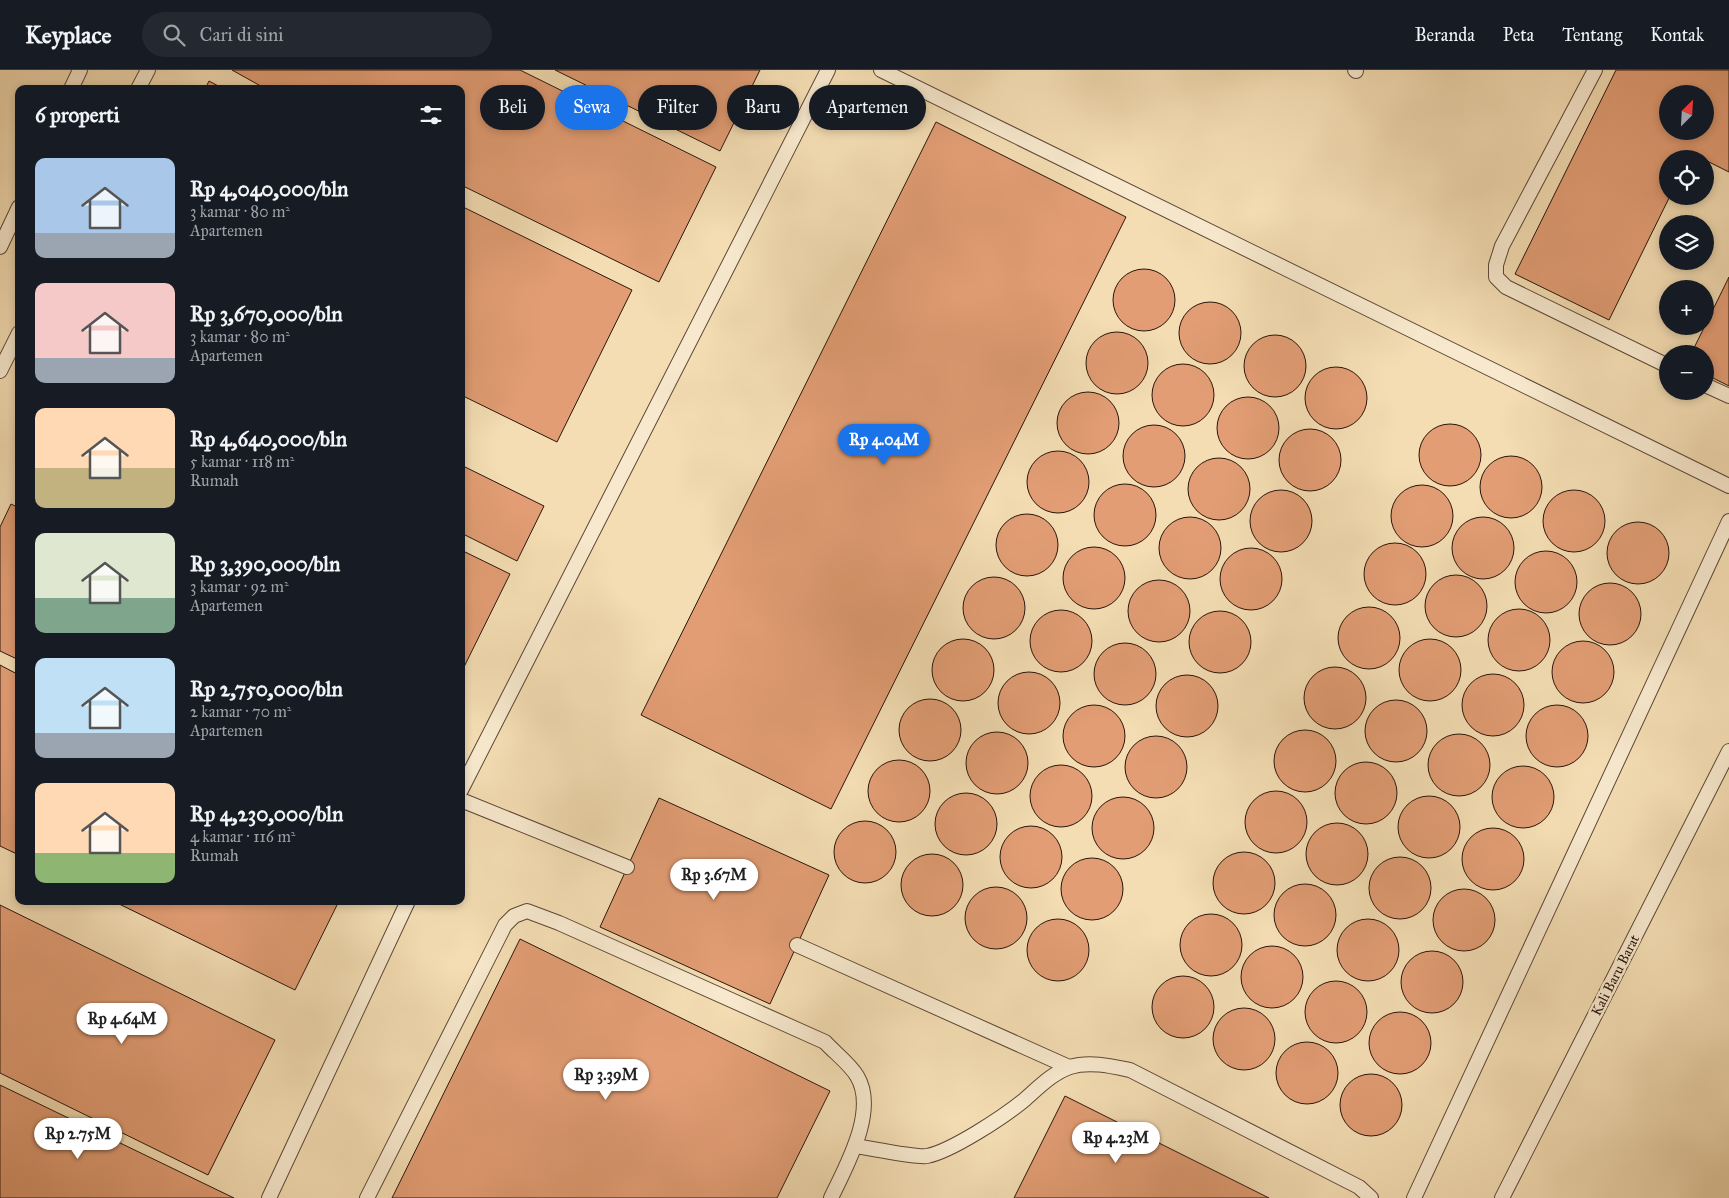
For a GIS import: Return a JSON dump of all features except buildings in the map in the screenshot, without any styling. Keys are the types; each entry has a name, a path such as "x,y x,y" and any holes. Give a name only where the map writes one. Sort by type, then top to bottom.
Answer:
{"lane":[{"path":"73,85 80,70"},
{"path":"140,85 148,70"},
{"path":"465,782 828,70"},
{"path":"881,70 1729,486"},
{"path":"1595,70 1502,246 1496,265 1496,277 1506,287 1659,362"},
{"path":"0,247 15,215"},
{"path":"0,371 15,341"},
{"path":"1714,389 1729,396"},
{"path":"1414,1198 1729,521"},
{"name":"Kali Baru Barat","path":"1502,1198 1729,751"},
{"path":"465,802 627,867"},
{"path":"269,1198 406,905"},
{"path":"366,1198 505,925 514,916 527,911 568,927 825,1042 858,1077 865,1103 855,1146 831,1198"},
{"path":"797,945 1069,1067"},
{"path":"855,1146 926,1156 946,1148 1015,1106 1042,1084 1069,1067 1097,1064 1130,1070 1359,1187 1371,1198"}]}
